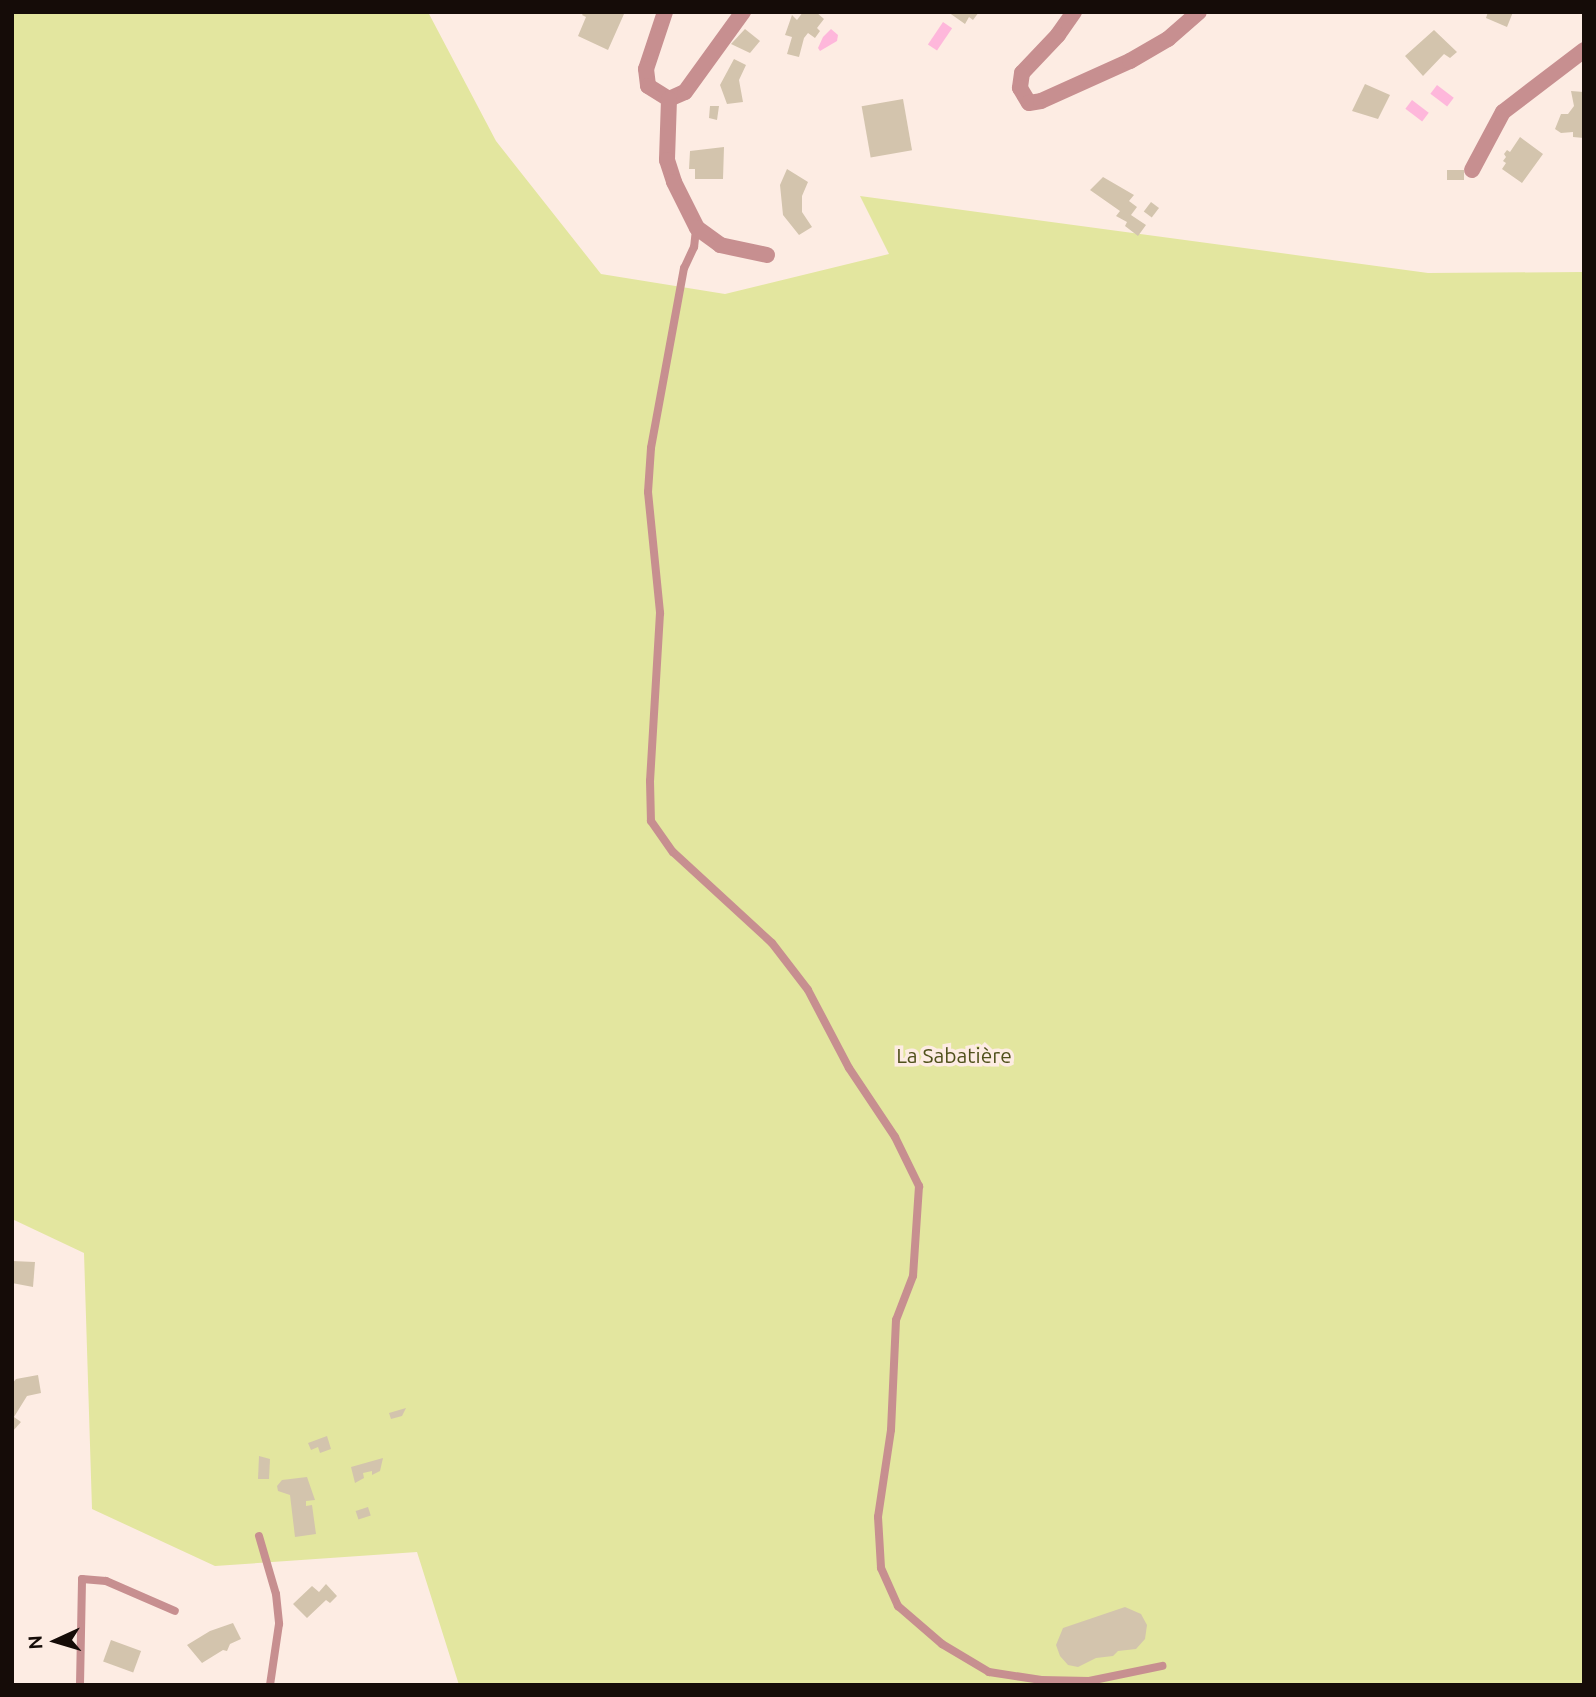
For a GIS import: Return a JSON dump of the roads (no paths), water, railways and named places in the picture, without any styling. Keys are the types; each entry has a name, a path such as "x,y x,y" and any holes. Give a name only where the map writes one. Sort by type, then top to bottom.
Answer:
{"street":[{"path":"665,12 646,69 648,86 669,99"},
{"path":"669,99 685,92 743,12"},
{"path":"1074,12 1023,73 1020,88 1028,103 1041,101 1130,61 1168,38 1199,12"},
{"path":"1472,170 1503,112 1584,50"},
{"path":"669,99 667,160 677,190 697,228 720,245 767,255"}],"lane":[{"path":"697,228 694,247 684,268 650,448 648,492 660,613 650,780 651,821 673,852 772,943 808,990 849,1068 895,1137 919,1186 913,1276 895,1320 891,1430 878,1517 881,1568 898,1606 942,1644 989,1672 1041,1680 1089,1681 1162,1665"},
{"path":"259,1536 276,1594 279,1624 270,1685"},
{"path":"80,1685 82,1579 106,1581 175,1611"}],"park label":[{"name":"La Sabatière","path":"954,1055"}]}
